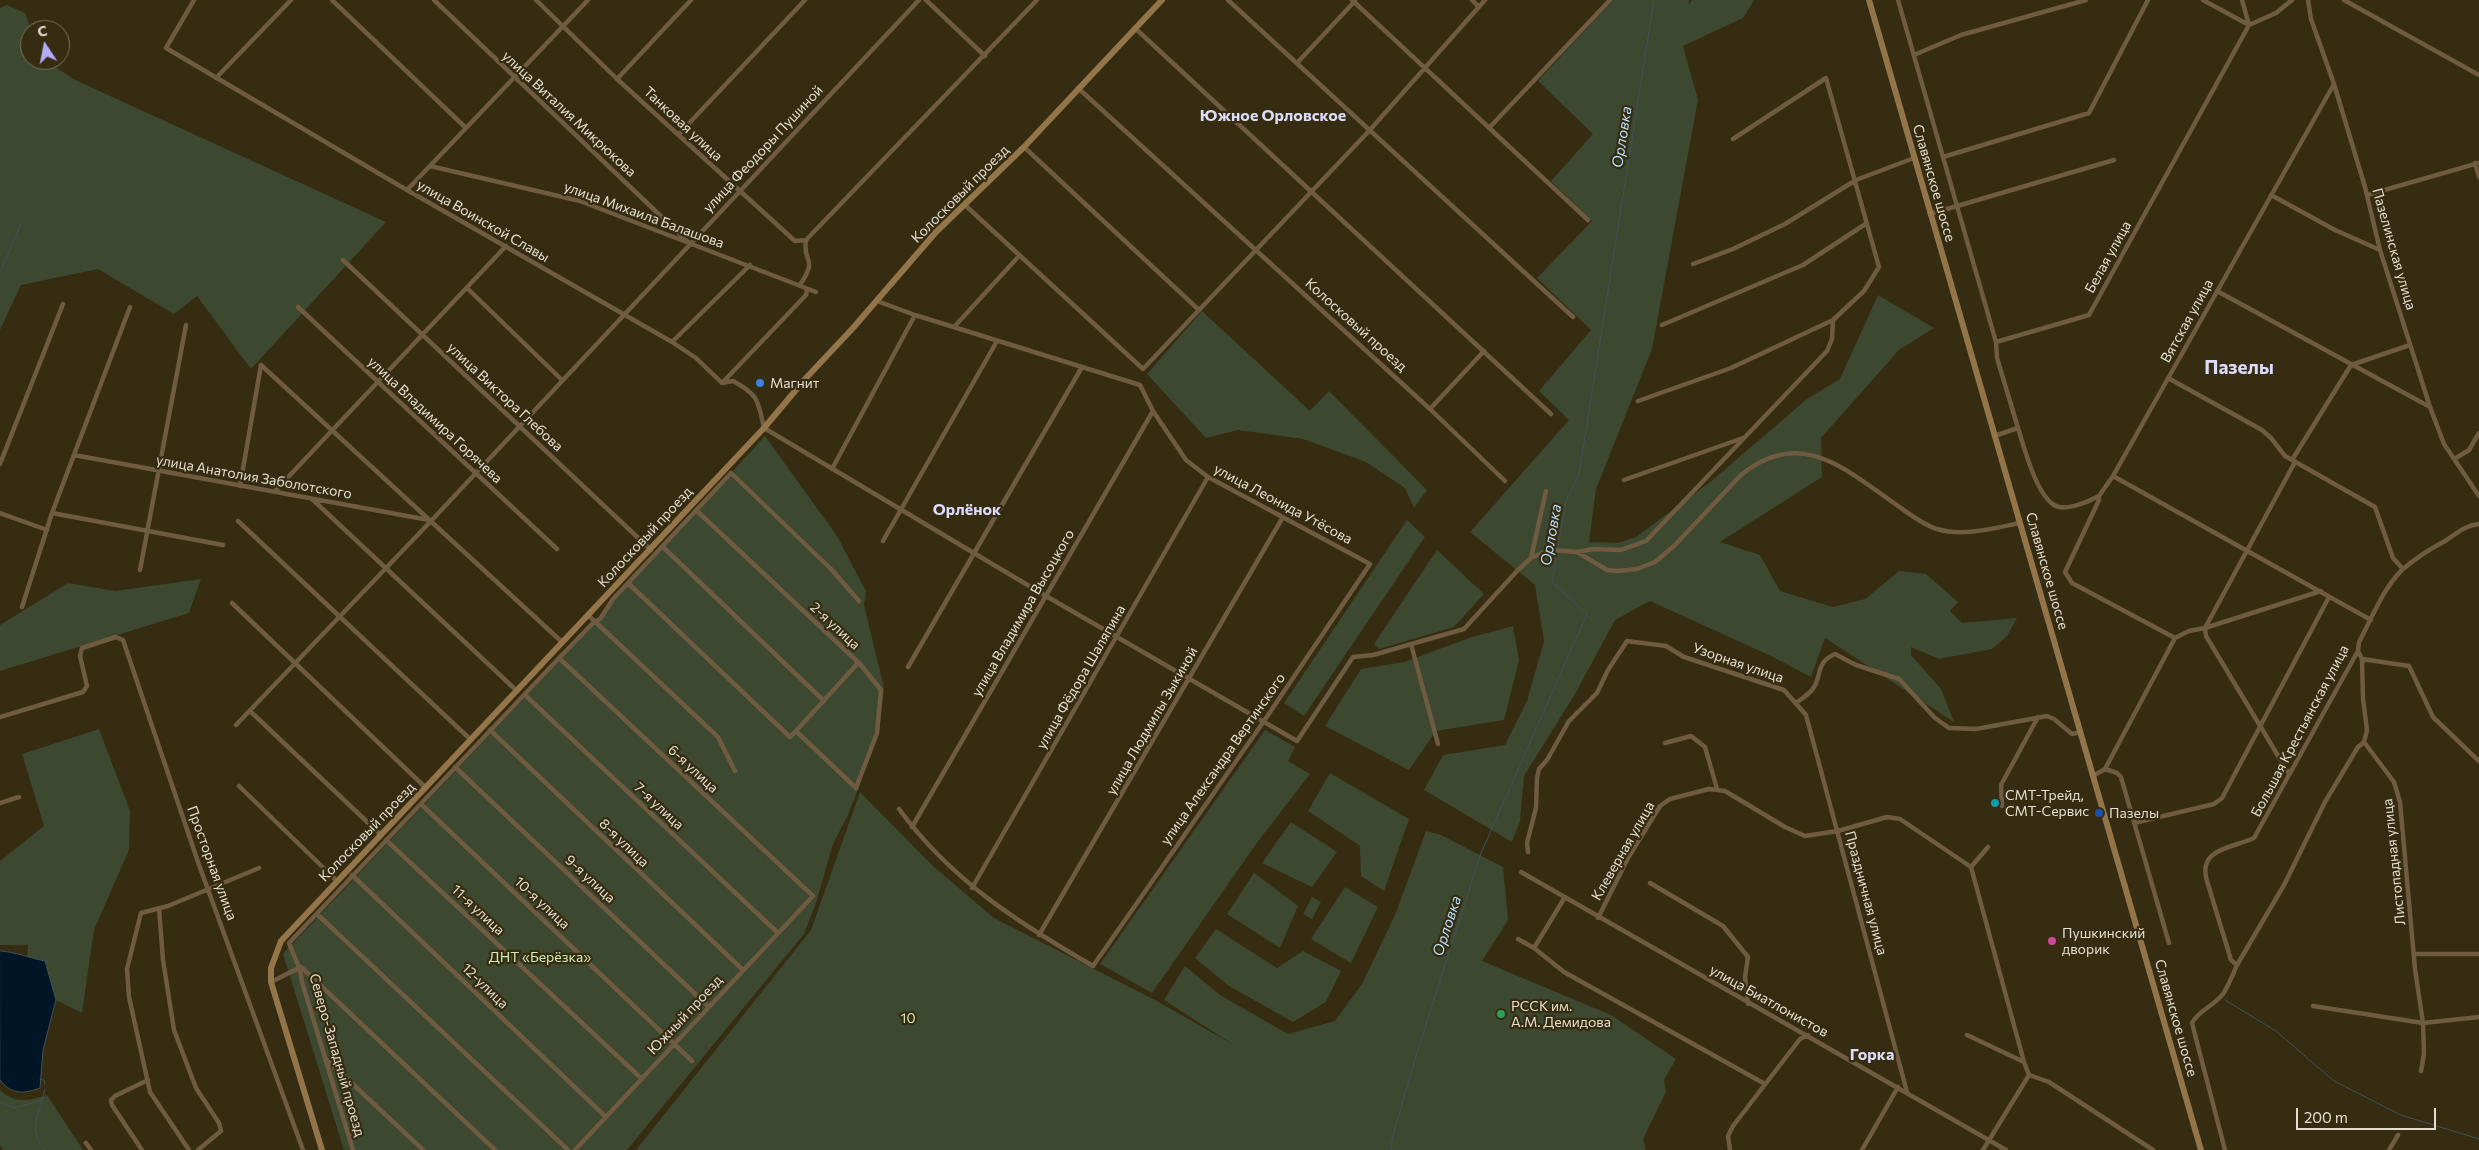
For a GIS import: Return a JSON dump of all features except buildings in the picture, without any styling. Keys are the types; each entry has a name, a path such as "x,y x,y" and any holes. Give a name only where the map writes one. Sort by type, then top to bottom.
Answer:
{"street":[{"name":"улица Воинской Славы","path":"194,0 166,48 407,190 672,342 696,358 722,383"},
{"path":"216,78 291,0"},
{"path":"332,0 466,128"},
{"name":"улица Виталия Микрюкова","path":"434,0 690,244"},
{"name":"Танковая улица","path":"536,0 617,79 795,241 806,240"},
{"path":"407,190 588,0"},
{"path":"617,79 691,0"},
{"path":"679,134 805,0"},
{"name":"улица Феодоры Пушиной","path":"236,725 431,521 918,0"},
{"path":"926,0 984,56"},
{"path":"800,285 810,269 811,262 805,247 806,240 1037,0"},
{"name":"Колосковый проезд","path":"271,982 271,968 281,941 337,881 351,873 426,788 764,428 936,232 966,206 1024,147 1078,88 1136,30 1162,0"},
{"path":"1228,0 1572,316"},
{"path":"1472,0 1479,6"},
{"path":"966,206 1143,369 1369,130 1485,0"},
{"path":"1489,128 1610,0"},
{"name":"Славянское шоссе","path":"1869,0 2201,1150"},
{"path":"1898,0 1996,342 1997,358 2034,473 2048,500 2054,505 2065,508 2098,496"},
{"path":"1914,55 1961,35 2086,0"},
{"path":"1943,157 2089,113 2148,0"},
{"path":"2203,0 2249,26"},
{"path":"2242,0 2249,26"},
{"path":"2249,26 2276,13 2292,0"},
{"name":"Пазелинская улица","path":"2308,0 2311,19 2334,84 2367,195 2380,250 2430,407 2444,444 2456,458 2479,496"},
{"path":"2344,0 2479,75"},
{"path":"1297,63 1354,1 1588,220"},
{"name":"Белая улица","path":"1996,342 2089,315 2249,26"},
{"path":"1136,30 1312,190 1551,414"},
{"path":"1638,401 1731,368 1833,320 1864,291 1879,267 1826,78 1733,139"},
{"name":"Вятская улица","path":"2176,638 2072,583 2065,572 2099,500 2098,496 2113,476 2334,84"},
{"name":"Колосковый проезд","path":"1078,88 1430,409 1505,481"},
{"name":"Колосковый проезд","path":"1024,147 1199,310"},
{"path":"1693,264 1733,249 1784,224 1855,181 1914,158"},
{"path":"1930,214 2114,160"},
{"path":"2367,195 2477,163 2479,177"},
{"name":"улица Михаила Балашова","path":"430,166 580,201 816,292"},
{"path":"2271,194 2335,230 2380,250"},
{"path":"1662,325 1803,265 1866,223"},
{"path":"275,491 506,246"},
{"path":"954,326 1019,256"},
{"name":"улица Виктора Глебова","path":"343,260 651,550"},
{"path":"672,342 750,265"},
{"path":"467,288 562,380"},
{"path":"722,383 806,295 807,290"},
{"path":"2217,291 2430,407"},
{"name":"улица Леонида Утёсова","path":"877,300 915,315 1140,385 1153,411 1186,460 1208,477 1370,564"},
{"path":"0,464 63,304"},
{"path":"22,606 52,513 130,307"},
{"name":"улица Владимира Горячева","path":"298,307 557,549"},
{"path":"832,469 915,315"},
{"path":"722,383 733,381 753,393 760,403 764,428 902,511 976,552 1046,596 1118,636 1297,742 1353,657 1373,655 1464,629 1531,558 1552,550 1577,552 1593,549 1621,550 1646,541 1827,351 1832,339 1833,320"},
{"path":"140,570 186,326"},
{"path":"883,541 902,511 996,341"},
{"path":"2289,774 2206,636 2206,628 2294,461 2350,365 2410,345"},
{"path":"1430,409 1484,351"},
{"path":"240,486 261,365 562,642"},
{"path":"908,667 1082,367"},
{"path":"2168,378 2262,430 2285,456 2375,507 2393,558 2403,569"},
{"name":"улица Владимира Высоцкого","path":"912,827 1153,411"},
{"path":"1994,436 2018,428"},
{"path":"2456,458 2469,450 2479,433"},
{"path":"1624,480 1744,438"},
{"path":"1577,552 1608,570 1637,569 1654,562 1674,546 1746,470 1762,460 1788,452 1805,452 1825,458 1917,519 1936,529 1970,531 2020,523"},
{"name":"улица Анатолия Заболотского","path":"74,455 431,521"},
{"path":"383,837 420,804 594,622 600,619 613,599 731,473 832,568 859,601"},
{"path":"2113,476 2371,620"},
{"name":"улица Фёдора Шаляпина","path":"972,888 1208,477"},
{"path":"1531,558 1546,491"},
{"path":"311,498 517,691"},
{"name":"2-я улица","path":"697,511 858,663 881,690 877,733 856,788 796,731"},
{"path":"0,513 47,530"},
{"path":"52,513 148,529 223,545"},
{"name":"улица Людмилы Зыкиной","path":"1039,935 1283,517"},
{"path":"238,521 471,740"},
{"name":"Большая Крестьянская улица","path":"2237,965 2231,960 2222,933 2205,874 2207,863 2214,852 2254,838 2358,651 2359,642 2390,585 2403,569 2458,531 2479,524"},
{"path":"663,547 824,701"},
{"name":"улица Александра Вертинского","path":"1039,935 1093,966 1264,721 1370,564"},
{"path":"629,584 790,737 858,663"},
{"path":"2093,776 2105,769 2176,638 2189,631 2206,628 2321,591"},
{"path":"2134,823 2218,802 2226,792 2329,597"},
{"path":"232,603 426,788"},
{"path":"588,615 718,737 735,771"},
{"name":"Просторная улица","path":"0,717 83,692 87,686 82,664 82,648 116,637 123,640 303,1150"},
{"name":"Узорная улица","path":"1528,852 1527,843 1536,808 1537,778 1540,769 1558,744 1569,721 1597,693 1608,670 1628,642 1666,646 1692,660 1784,690 1796,703"},
{"path":"1411,644 1438,744"},
{"path":"2225,1150 2192,1023 2196,1015 2214,1003 2224,993 2237,965 2284,886 2326,802 2358,747 2364,742 2367,730 2363,698 2362,659 2358,651"},
{"path":"1796,703 1813,689 1821,664 1835,654 1856,665 1899,679 1935,718 1949,728 1976,729 2038,717 2054,719 2072,734 2081,732"},
{"name":"6-я улица","path":"559,658 813,896"},
{"path":"2362,659 2409,666 2433,717 2479,761"},
{"name":"7-я улица","path":"525,695 778,933"},
{"name":"Праздничная улица","path":"1796,703 1806,715 1907,1092"},
{"name":"11-я улица","path":"250,711 642,1079"},
{"path":"2002,806 2001,785 2038,717"},
{"name":"8-я улица","path":"490,730 743,970"},
{"path":"1665,743 1692,736 1705,747 1717,789 1725,791 1784,827 1805,836 1838,831 1887,817 1900,819 1971,866 2029,1075 2049,1082 2153,1150"},
{"name":"Листопадная улица","path":"2364,742 2384,766 2397,789 2403,821 2415,969 2423,1023 2424,1054 2421,1071"},
{"name":"9-я улица","path":"455,767 709,1007"},
{"path":"2105,769 2121,777 2169,943"},
{"path":"239,786 337,881"},
{"name":"Клеверная улица","path":"1598,918 1628,858 1664,802 1717,789"},
{"path":"0,803 19,797"},
{"name":"10-я улица","path":"420,804 692,1060"},
{"path":"899,809 912,827 972,888 1039,935"},
{"path":"1971,866 1988,847"},
{"path":"189,1150 150,1092 129,997 127,969 141,913 210,890 259,868"},
{"name":"улица Биатлонистов","path":"1521,872 1748,1004 1808,1035 2006,1150"},
{"name":"Северо-Западный проезд","path":"351,873 317,914 289,943 294,958 301,967 302,982 353,1150"},
{"name":"12-улица","path":"351,873 606,1117"},
{"path":"1650,883 1728,929 1748,957 1745,977 1748,1004"},
{"name":"Южный проезд","path":"575,1150 813,896"},
{"path":"1534,948 1565,897"},
{"path":"159,908 163,960 174,1030 196,1088 219,1124 221,1131 198,1150"},
{"path":"317,914 568,1150"},
{"path":"1518,939 1534,948 1564,972 1765,1084"},
{"path":"2415,954 2479,954"},
{"path":"322,1150 271,982 301,967 495,1150"},
{"path":"2313,1006 2423,1023 2479,1017"},
{"path":"1730,1150 1728,1136 1733,1126 1800,1039 1808,1035"},
{"path":"1967,1035 2024,1062"},
{"path":"325,1058 423,1150"},
{"path":"1982,1150 2029,1075"},
{"path":"142,1150 112,1105 111,1100 115,1096 148,1080"},
{"path":"1862,1150 1898,1087"},
{"path":"2388,1150 2398,1135"},
{"path":"86,1143 91,1150"}],"green space":[{"path":"1613,0 1689,0 1688,5 1692,0 1754,0 1743,18 1683,46 1698,100 1652,349 1596,489 1589,542 1618,543 1636,537 1709,483 1807,399 1840,379 1878,295 1934,328 1899,350 1821,438 1822,477 1720,542 1760,555 1780,591 1833,607 1865,599 1899,571 1926,574 1958,602 1950,611 1962,623 2017,618 2007,636 1992,649 1939,659 1911,647 1911,655 1941,689 1954,722 1825,638 1811,677 1771,656 1650,601 1615,620 1575,694 1524,776 1520,821 1512,842 1424,790 1443,755 1505,745 1527,701 1544,641 1535,585 1470,532 1569,420 1539,391 1591,330 1537,278 1592,221 1551,181 1593,134 1538,81"},
{"path":"7,5 25,13 27,20 20,20 20,70 60,70 73,79 386,222 251,369 197,296 174,314 98,269 21,285 0,330 0,8"},
{"path":"1202,311 1310,411 1329,391 1427,490 1414,508 1405,488 1366,462 1303,439 1238,430 1206,438 1147,374"},
{"name":"ДНТ «Берёзка»","path":"765,436 837,536 866,591 864,605 884,688 879,734 848,815 833,844 816,903 804,934 627,1150 344,1150 283,954 528,694"},
{"path":"1407,520 1425,537 1304,716 1284,703"},
{"path":"1437,550 1484,594 1454,627 1379,649 1374,644"},
{"path":"201,579 189,613 0,671 0,625 68,583 115,591"},
{"path":"1513,626 1519,660 1504,720 1436,731 1409,770 1325,726 1361,669 1404,662 1472,637"},
{"path":"99,729 130,811 129,850 94,930 82,1013 56,1000 45,961 27,958 28,945 0,945 0,861 44,826 22,754"},
{"path":"1265,730 1295,747 1288,761 1310,774 1256,844 1152,993 1100,964"},
{"path":"1330,773 1409,819 1384,891 1361,876 1360,846 1308,811"},
{"name":"10","path":"860,792 933,866 994,918 1155,1000 1234,1045 1164,1000 1185,966 1220,995 1288,1034 1335,1021 1362,984 1395,915 1426,831 1441,835 1503,867 1508,920 1482,961 1611,1015 1676,1059 1664,1080 1666,1092 1643,1139 1646,1150 636,1150 811,930"},
{"path":"1291,822 1337,852 1312,887 1262,863"},
{"path":"1254,873 1298,906 1280,948 1227,914"},
{"path":"1345,887 1378,907 1351,963 1311,939"},
{"path":"1312,897 1321,902 1312,919 1303,914"},
{"path":"1216,929 1277,968 1303,951 1341,971 1326,1002 1293,1022 1229,986 1195,958"},
{"path":"0,1090 11,1098 22,1100 47,1095 83,1150 3,1150 0,1145"}],"water":[{"path":"0,951 45,961 56,1000 43,1050 40,1088 23,1092 13,1091 0,1080"}],"waterway":[{"name":"Орловка","path":"1391,1150 1391,1142 1416,1056 1481,853 1587,614 1552,582 1566,501 1579,474 1654,0"},
{"path":"0,273 21,224"},
{"path":"2225,1000 2276,1031 2334,1081 2401,1115 2479,1139"},
{"path":"40,1079 44,1080 45,1084"},
{"path":"45,1089 36,1121 36,1129 40,1143 46,1150"},
{"path":"0,1102 14,1108 42,1100"}],"place":[{"name":"Магнит","path":"760,383"},
{"name":"СМТ-Трейд, СМТ-Сервис","path":"1995,803"},
{"name":"Пазелы","path":"2099,813"},
{"name":"Пушкинский дворик","path":"2052,941"},
{"name":"РССК им. А.М. Демидова","path":"1501,1014"}],"district":[{"name":"Южное Орловское","path":"1273,116"},
{"name":"Пазелы","path":"2239,368"},
{"name":"Орлёнок","path":"967,510"},
{"name":"Горка","path":"1872,1055"}]}
